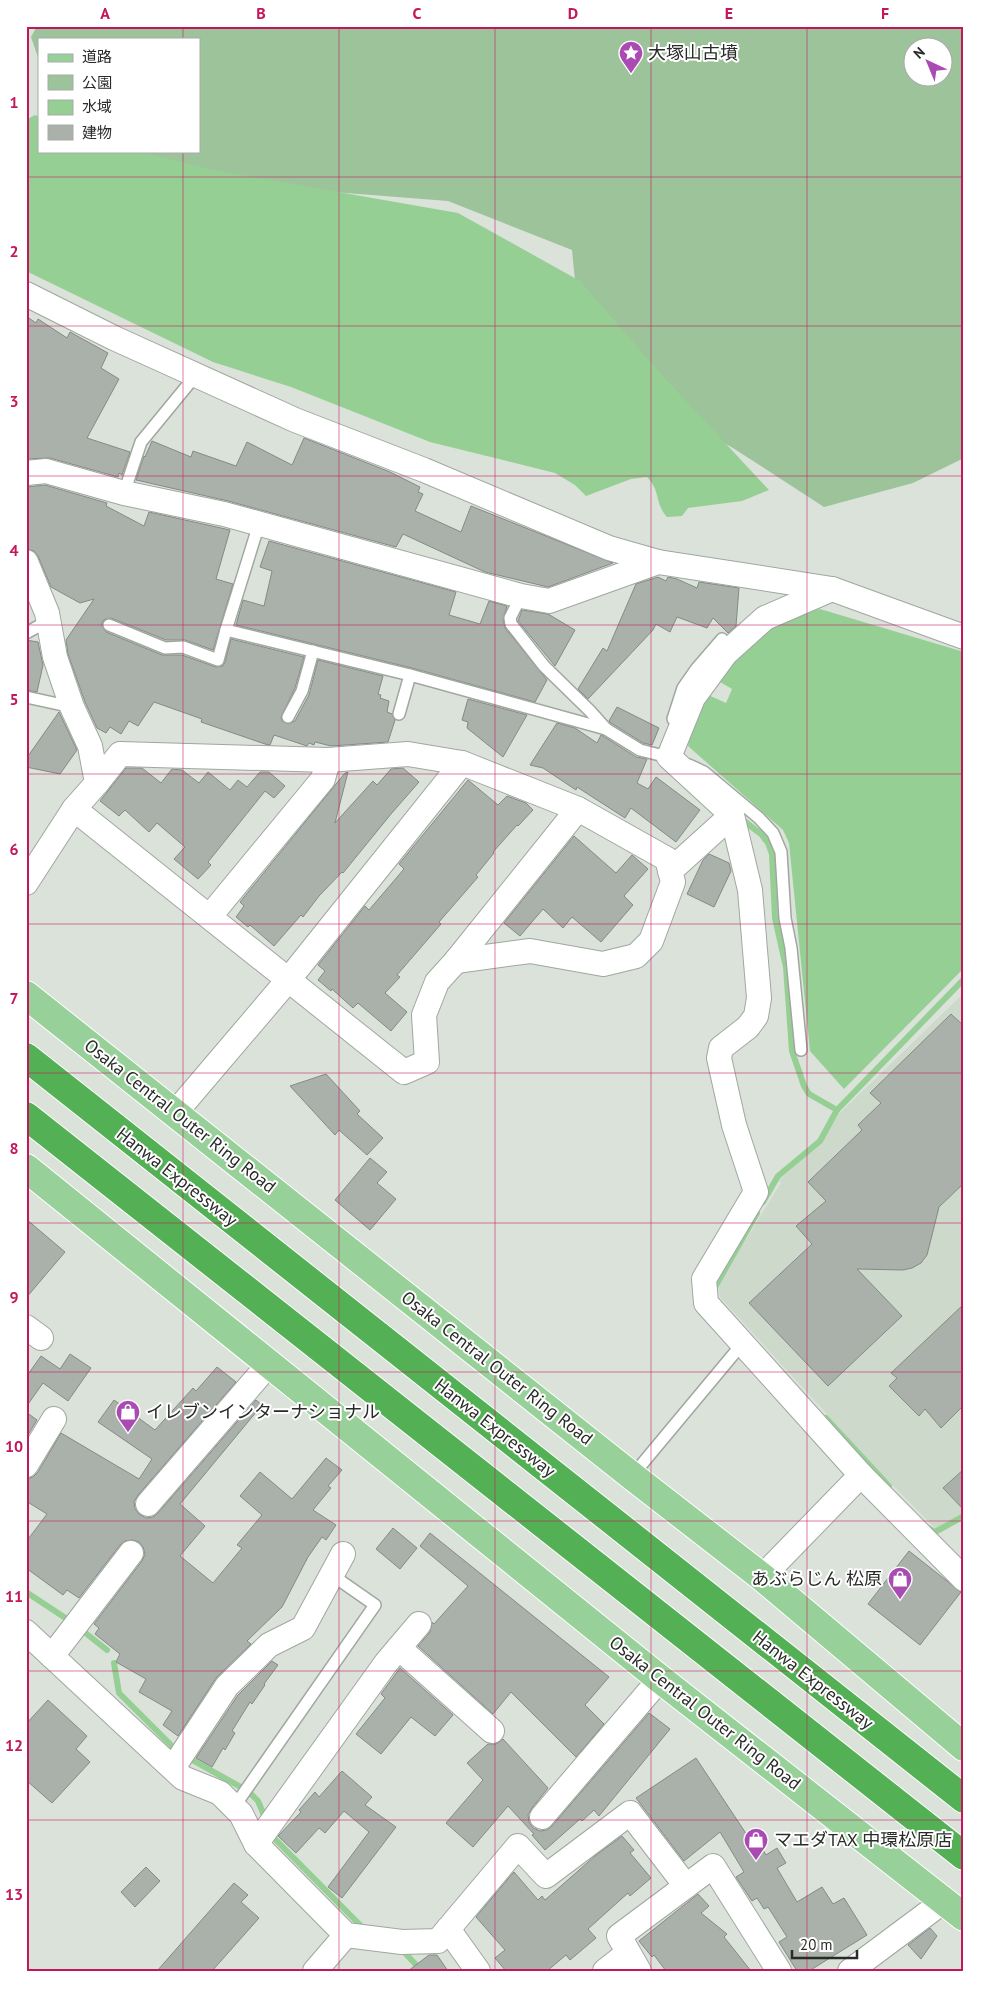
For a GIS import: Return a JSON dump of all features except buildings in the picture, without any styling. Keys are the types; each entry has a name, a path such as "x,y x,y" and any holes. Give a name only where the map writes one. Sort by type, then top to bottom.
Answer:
{"highway":[{"name":"Hanwa Expressway","path":"26,1057 964,1799"},
{"path":"26,1116 964,1856"}],"main road":[{"name":"Osaka Central Outer Ring Road","path":"26,994 632,1476 762,1577 964,1746"},
{"name":"Osaka Central Outer Ring Road","path":"26,1168 660,1679 958,1911"}],"street":[{"path":"26,294 114,338 295,420 424,470 608,548 658,562 832,589 964,637"},
{"path":"26,473 46,471 124,493 224,514 521,596 549,601 658,562"},
{"path":"26,562 48,621 55,657 72,707 90,746 97,783"},
{"path":"832,589 765,618 726,653 693,698 671,752 734,823 750,890 759,998 756,1016 748,1027 721,1048 719,1058 734,1125 756,1192 704,1279 706,1303 861,1475 964,1579"},
{"path":"26,883 74,809 120,754 328,760 408,754 462,763 578,809 667,859 673,882 651,940 636,956 602,964 530,951 456,961"},
{"path":"210,916 323,779 328,760"},
{"path":"175,1113 289,979 462,763"},
{"path":"74,809 404,1072 427,1062 424,1015 436,982 456,961 578,809"},
{"path":"670,871 734,823"},
{"path":"148,1504 270,1363"},
{"path":"26,1465 54,1419"},
{"path":"762,1577 861,1475"},
{"path":"52,1656 131,1553"},
{"path":"173,1768 227,1686 269,1645 303,1628 343,1554"},
{"path":"256,1844 399,1648 419,1624"},
{"path":"26,1632 183,1778 220,1793 241,1814 256,1844 346,1935 402,1942 438,1941 518,1846 546,1876 630,1813 686,1886"},
{"path":"399,1648 492,1732"},
{"path":"542,1817 660,1679"},
{"path":"605,1971 634,1962 618,1936 713,1866 779,1971"},
{"path":"850,1971 958,1911"},
{"path":"448,1929 478,1971"},
{"path":"315,1971 346,1935"}],"lane":[{"path":"124,493 141,442 196,375"},
{"path":"109,625 165,648 183,647 218,660 259,524"},
{"path":"521,596 510,618 511,624 544,666 606,729"},
{"path":"26,633 48,621"},
{"path":"226,630 410,675 606,729 640,750 671,752 704,772 759,818 773,833 781,852 785,918 791,948 801,1050"},
{"path":"671,752 666,739 683,688 696,668 722,639"},
{"path":"288,717 302,691 313,651"},
{"path":"399,714 410,675"},
{"path":"26,697 72,707"},
{"path":"632,1476 742,1344"},
{"path":"234,1807 375,1605 332,1575"}],"shaded area":[{"path":"964,993 964,1514 936,1529 880,1472 720,1297 718,1285 781,1183 779,1180 822,1142 839,1114"}],"green space":[{"path":"37,26 964,26 964,458 913,483 824,507 733,448 636,393 579,321 572,250 448,201 220,183 105,152 200,152 200,38 38,38 38,57 31,37"}],"water":[{"path":"35,115 38,116 38,152 141,152 213,170 458,213 580,281 661,374 769,490 742,501 688,508 682,516 667,517 660,506 654,487 647,477 631,479 586,496 575,485 555,473 430,442 291,387 213,362 26,271 26,120"},
{"path":"820,609 964,652 964,968 844,1089 810,1051 789,843 783,830 688,746 692,728 706,694 726,703 732,689 715,679 760,634 800,614"}],"waterway":[{"path":"739,822 744,821 761,834 768,843 772,854 775,918 786,967 792,1051 804,1086 809,1094 837,1110 820,1141 778,1176 763,1202"},
{"path":"837,1110 964,979"},
{"path":"715,1292 715,1287 757,1213"},
{"path":"826,1418 889,1486"},
{"path":"928,1528 935,1532 964,1516"},
{"path":"26,1592 70,1621"},
{"path":"83,1631 107,1650"},
{"path":"114,1663 119,1693 176,1750"},
{"path":"194,1761 248,1791 258,1801 266,1820"},
{"path":"272,1836 365,1930"},
{"path":"405,1953 421,1970"}],"place":[{"name":"大塚山古墳","path":"631,74"},
{"name":"イレブンインターナショナル","path":"128,1433"},
{"name":"あぶらじん 松原","path":"900,1600"},
{"name":"マエダTAX 中環松原店","path":"756,1861"}]}
